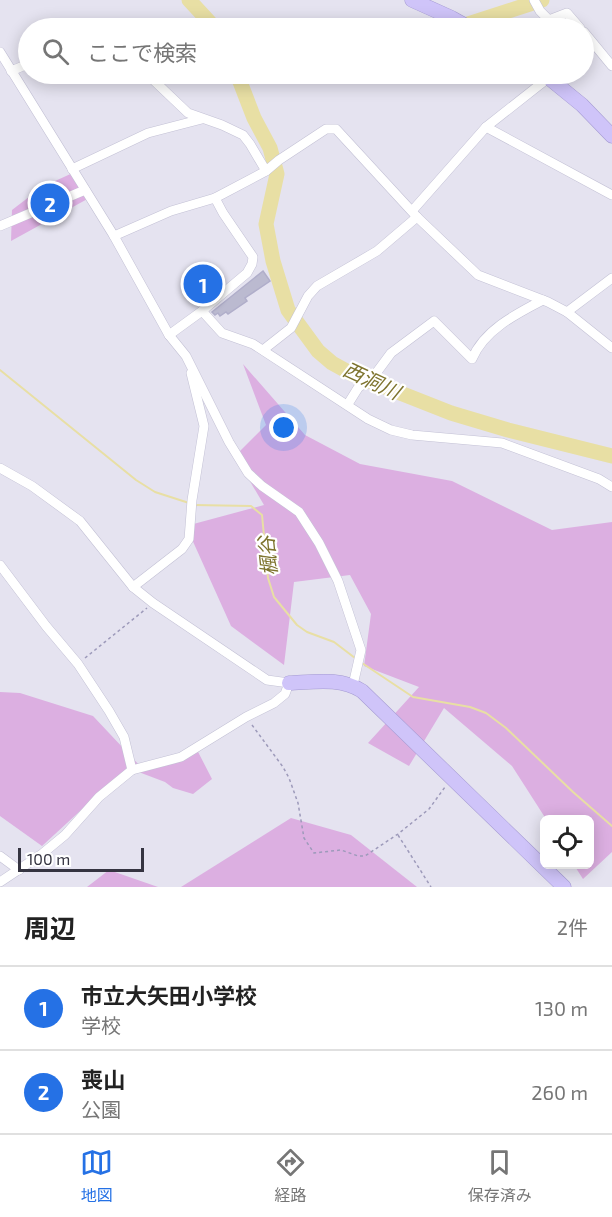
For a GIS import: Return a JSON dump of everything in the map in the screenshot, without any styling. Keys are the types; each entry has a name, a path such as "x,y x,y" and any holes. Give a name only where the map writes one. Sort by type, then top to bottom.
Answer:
{"street":[{"path":"412,0 452,18"},
{"path":"534,0 547,18"},
{"path":"554,18 567,13 571,18"},
{"path":"594,45 612,66"},
{"path":"0,52 18,82"},
{"path":"11,71 18,68"},
{"path":"19,84 114,236 169,335 186,356 229,442 248,473 262,486 299,512 319,543 338,581 361,650 353,685"},
{"path":"158,84 188,113 243,135 266,171"},
{"path":"263,350 291,328 308,296 317,286 377,251 415,214 486,127 538,84"},
{"path":"559,84 612,136"},
{"path":"72,169 147,133 202,119"},
{"path":"486,127 612,195"},
{"path":"114,236 171,212 215,198 266,171 326,129 336,129 415,214 478,275 543,300 567,312 612,348"},
{"path":"0,226 85,190"},
{"path":"169,335 247,273 252,264 253,257 215,198"},
{"path":"567,312 612,278"},
{"path":"348,404 358,388 374,376 391,353 434,321 472,359 477,347 491,333 515,314 543,300"},
{"path":"202,311 222,333 254,344 368,419 391,430 412,435 502,443 590,476 612,487"},
{"path":"133,587 182,549 189,539 192,500 204,426 186,356"},
{"path":"0,468 32,486 80,521 133,587 153,603 267,680 290,683 333,681 353,685 373,700 422,751 453,778 564,887"},
{"path":"0,565 78,664 124,736 132,771"},
{"path":"0,882 65,835 99,797 132,771 181,757 246,717 274,703 285,694 290,683"},
{"path":"0,856 19,870"}],"path":[{"path":"78,664 153,603"},
{"path":"246,717 283,767 298,803 304,838 314,853 341,850 365,856 398,834 429,809 453,778"},
{"path":"398,834 431,887"}],"shaded area":[{"path":"77,171 91,197 11,241 12,210 42,187"},
{"path":"243,364 305,435 360,464 452,481 552,530 612,522 612,852 594,869 594,815 543,815 512,766 444,708 409,766 368,743 419,687 364,666 371,614 350,575 294,582 284,665 231,626 186,526 264,505 235,456 266,425"},
{"path":"0,692 20,693 93,716 141,767 117,777 42,846 0,816"},
{"path":"195,746 212,779 193,794 173,788 165,782 136,771 179,755"},
{"path":"291,818 351,835 417,887 181,887"},
{"path":"577,869 594,869 583,879"},
{"path":"109,870 158,887 87,887"}],"building":[{"path":"263,271 270,281 245,298 247,301 228,314 226,312 220,316 212,312"}],"waterway":[{"name":"西洞川","path":"189,0 206,18"},
{"path":"487,18 542,0"},
{"name":"西洞川","path":"241,84 254,118 270,148 277,174 266,224 273,261 288,310 318,351 332,363 352,374 451,413 612,456"},
{"name":"楓谷","path":"0,370 136,480 155,492 189,503"},
{"name":"楓谷","path":"194,505 251,506 262,515 268,578 274,597 297,625 307,632 334,642 355,658"},
{"name":"楓谷","path":"362,663 413,697 470,707 486,713 506,728 612,826"}],"place":[{"name":"喪山","path":"50,203"},
{"name":"市立大矢田小学校","path":"203,284"}]}
